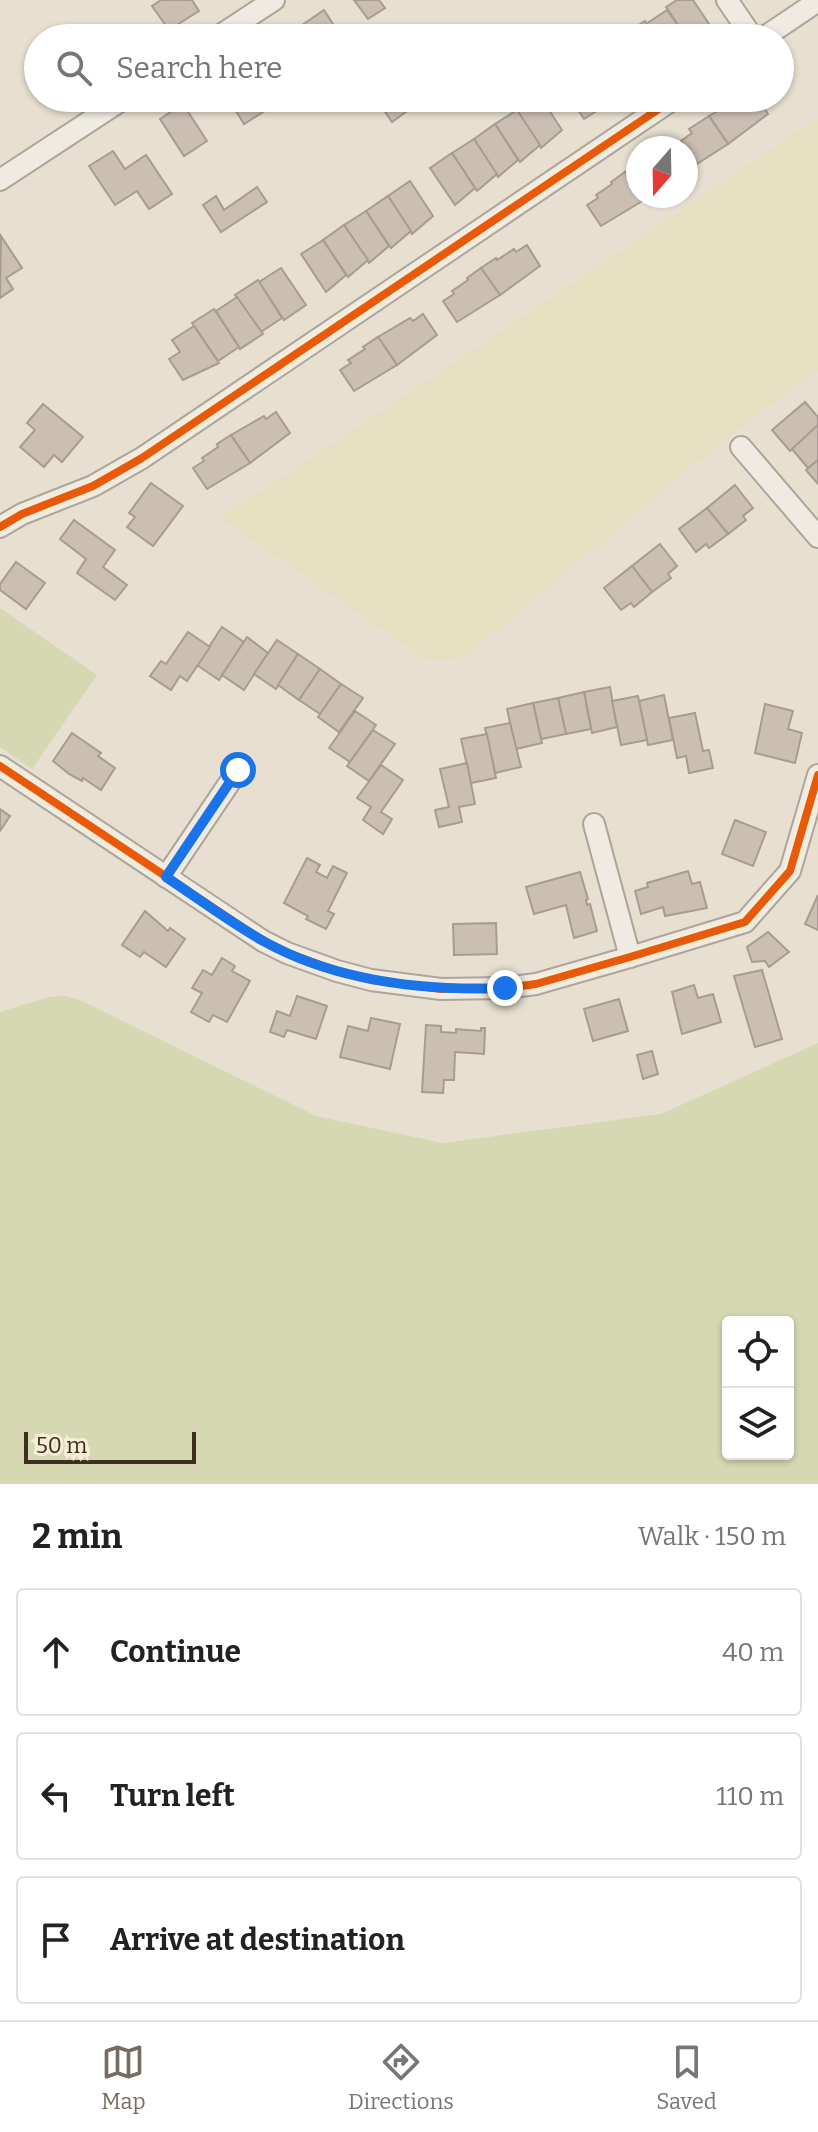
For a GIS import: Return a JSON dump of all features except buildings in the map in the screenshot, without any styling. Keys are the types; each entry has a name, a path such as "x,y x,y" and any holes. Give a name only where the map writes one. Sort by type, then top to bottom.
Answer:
{"street":[{"path":"237,24 274,0"},
{"path":"727,0 743,24"},
{"path":"784,24 818,1"},
{"path":"0,180 104,112"},
{"path":"0,527 22,514 93,486 142,458 654,112"},
{"path":"741,447 818,537"},
{"path":"0,766 263,941 337,971 383,982 441,989 536,984 745,922 790,871 818,775"},
{"path":"166,877 238,770"},
{"path":"594,824 630,957"}],"shaded area":[{"path":"818,118 818,370 720,443 470,653 449,660 425,659 219,517 684,208 698,208 698,199"}],"green space":[{"path":"0,608 97,675 32,769 0,747"},
{"path":"65,996 80,1000 316,1116 443,1143 661,1114 818,1043 818,1484 0,1484 0,1012 49,997"}],"cycle path":[{"path":"0,527 22,514 93,486 142,458 654,112"},
{"path":"0,766 263,941 337,971 371,980 441,989 536,984 745,922 790,871 818,775"}],"route":[{"path":"238,770 166,877 263,941 312,963 371,980 406,985 441,989 505,988"}]}
